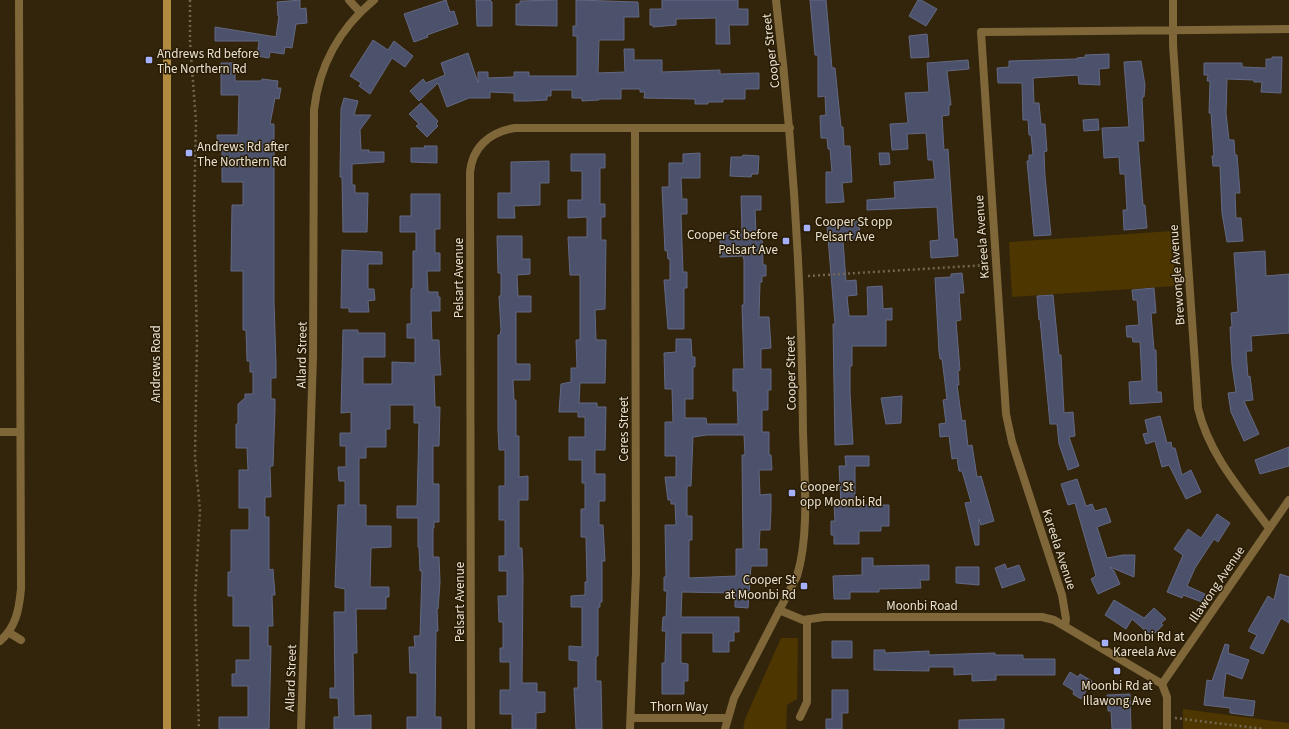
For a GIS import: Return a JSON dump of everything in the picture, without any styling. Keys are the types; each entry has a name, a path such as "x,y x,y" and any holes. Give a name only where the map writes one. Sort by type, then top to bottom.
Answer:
{"main road":[{"name":"Andrews Road","path":"167,0 167,729"}],"street":[{"path":"0,641 8,632 18,610 21,590 19,432 19,0"},
{"path":"348,0 360,12"},
{"name":"Allard Street","path":"301,729 314,357 314,110 317,86 326,61 339,38 360,12 374,0"},
{"name":"Cooper Street","path":"725,729 734,698 797,576 804,534 803,362 800,277 790,128 776,0"},
{"name":"Brewongle Avenue","path":"1173,0 1173,30 1198,408 1204,428 1214,451 1269,528"},
{"name":"Kareela Avenue","path":"1064,626 1066,620 1062,595 1009,428 1004,399 981,32 1289,29"},
{"name":"Ceres Street","path":"630,729 636,573 635,128"},
{"name":"Pelsart Avenue","path":"471,729 470,166 475,154 482,143 490,136 506,130 790,128"},
{"path":"0,432 19,432"},
{"name":"Illawong Avenue","path":"1162,684 1289,500"},
{"name":"Moonbi Road","path":"779,610 799,619 807,620 824,618 1035,616 1048,618 1064,626"},
{"path":"800,717 807,702 807,620"},
{"path":"1064,626 1162,684 1167,697 1167,729"},
{"path":"8,632 21,640"},
{"name":"Thorn Way","path":"631,718 727,718"}],"path":[{"path":"190,0 190,41 196,122 194,210 197,340 195,457 200,510 195,592 199,729"},
{"path":"800,277 995,265"},
{"path":"1167,716 1264,729"}],"shaded area":[{"path":"1172,231 1176,286 1012,297 1009,242"},
{"path":"781,638 798,638 797,699 787,705 786,729 743,729 745,719"},
{"path":"1183,709 1289,723 1289,729 1183,729"}],"building":[{"path":"300,0 300,9 306,8 307,23 296,24 292,48 285,47 284,54 270,52 269,58 257,56 259,41 215,41 215,27 276,37 279,16 277,2"},
{"path":"446,0 450,12 454,11 458,24 427,35 428,37 414,42 404,14"},
{"path":"476,0 490,0 492,2 492,26 477,26"},
{"path":"557,0 557,26 516,25 516,4 520,4 520,1"},
{"path":"576,0 638,2 639,17 624,17 624,40 599,40 598,73 625,72 624,49 634,49 634,60 662,60 662,72 720,70 720,74 759,73 759,89 745,89 745,99 723,99 723,102 708,102 708,104 695,104 695,99 644,98 645,92 640,92 640,89 621,89 621,99 582,101 582,98 572,98 572,90 551,90 551,96 547,96 547,100 528,101 514,101 514,93 490,92 490,98 469,98 447,107 438,83 419,101 410,91 423,79 426,83 445,75 441,63 468,53 478,83 478,72 488,72 488,78 514,77 514,72 529,72 529,76 577,76 577,36 573,36 573,26 576,26"},
{"path":"662,0 738,0 738,9 748,9 748,25 729,25 730,44 716,44 716,18 676,19 676,25 653,27 653,25 650,25 650,9 662,9"},
{"path":"810,0 826,0 832,68 835,68 844,146 850,146 852,182 842,183 844,202 826,203 826,172 832,172 830,149 828,149 827,138 821,138 820,116 826,115 825,96 818,97 818,55 815,55"},
{"path":"918,0 921,0 937,9 926,26 909,16"},
{"path":"927,34 929,57 911,58 909,36"},
{"path":"373,40 388,50 394,41 413,56 405,67 392,58 370,94 359,86 361,83 350,76"},
{"path":"1109,54 1109,68 1099,69 1100,85 1079,84 1078,75 1033,78 1034,103 1039,103 1041,124 1045,124 1047,151 1044,152 1045,176 1051,235 1034,236 1027,161 1029,161 1029,155 1033,155 1028,120 1023,120 1022,83 998,83 997,68 1009,67 1009,61 1077,59 1086,57 1085,55"},
{"path":"1272,57 1282,57 1281,93 1261,92 1262,82 1254,82 1254,80 1227,79 1226,113 1229,140 1234,140 1235,155 1237,155 1240,193 1235,193 1236,218 1241,218 1243,241 1227,242 1222,213 1220,166 1213,166 1212,156 1214,156 1211,113 1209,113 1210,81 1207,81 1208,75 1204,75 1204,63 1242,63 1242,67 1266,68 1266,59 1272,59"},
{"path":"968,60 969,69 947,71 951,105 949,105 949,115 942,116 944,150 948,149 954,239 957,239 958,256 931,258 930,241 939,240 937,207 867,210 867,200 895,198 894,182 935,179 933,160 928,160 926,133 907,134 908,149 892,150 890,124 908,123 905,93 929,92 927,63"},
{"path":"1141,61 1145,85 1144,97 1142,97 1144,141 1138,141 1143,205 1145,205 1147,228 1124,230 1123,210 1127,210 1125,174 1120,174 1119,157 1104,158 1102,128 1129,127 1124,62"},
{"path":"221,63 235,63 235,81 261,81 262,79 278,81 277,88 281,88 279,99 275,98 270,124 274,124 274,301 276,378 271,378 271,399 275,399 275,409 273,466 270,466 271,497 265,497 265,517 269,517 269,570 273,569 275,595 272,595 273,626 268,626 268,646 271,646 269,729 219,729 219,717 248,717 248,686 232,686 232,674 236,674 236,660 250,660 250,626 233,626 233,596 228,596 228,572 231,572 231,530 249,530 249,508 239,508 239,470 248,470 247,448 236,448 236,424 238,424 238,404 245,398 245,394 253,394 253,372 250,372 250,361 247,361 246,330 243,330 243,271 231,271 232,205 243,205 243,182 222,182 222,149 218,149 217,135 238,135 239,95 221,95"},
{"path":"344,98 358,101 354,115 371,115 360,130 361,150 369,150 369,152 384,152 384,162 352,164 352,185 355,185 355,193 368,193 367,232 343,232 342,177 340,177 341,109"},
{"path":"421,103 438,121 436,124 438,126 427,137 416,126 419,124 409,114"},
{"path":"1098,119 1099,130 1084,131 1083,120"},
{"path":"424,146 437,146 437,163 411,162 411,148 425,148"},
{"path":"700,153 700,178 681,178 682,199 687,199 687,214 681,214 683,272 687,272 687,288 684,288 684,329 668,329 664,280 670,280 670,259 668,259 667,250 665,251 662,187 669,187 669,163 683,163 683,154"},
{"path":"879,153 889,153 890,164 880,165"},
{"path":"571,154 605,154 605,168 600,168 600,204 605,204 605,217 601,217 601,240 606,240 605,309 595,310 596,340 606,340 605,383 580,383 579,403 597,403 597,407 606,407 605,450 595,450 595,474 605,474 605,501 599,501 599,525 603,525 605,561 602,561 602,602 600,602 600,607 598,607 598,656 596,656 596,681 601,681 602,729 576,729 574,688 578,688 578,661 569,660 569,646 582,647 582,607 571,607 571,596 585,595 585,582 587,582 586,537 581,537 581,509 585,509 585,483 582,483 582,460 569,460 569,437 585,437 585,417 578,417 578,412 559,412 561,384 571,382 571,368 577,368 576,340 580,340 580,275 570,275 568,237 587,237 587,217 568,218 568,200 582,200 582,171 571,171"},
{"path":"743,155 759,156 758,174 752,174 751,177 730,176 731,157 742,157"},
{"path":"549,161 549,183 540,183 540,205 514,206 515,218 498,218 498,193 511,193 511,162"},
{"path":"411,194 440,194 440,229 435,229 435,253 440,253 440,271 427,271 428,292 438,292 438,297 440,297 440,311 431,311 432,340 439,340 441,375 434,375 435,407 440,407 439,446 433,446 433,484 439,484 439,522 434,522 433,557 439,557 440,582 437,609 438,631 436,631 435,717 441,717 441,729 407,729 407,717 417,717 417,673 410,673 409,647 415,647 414,636 420,636 422,571 420,571 418,547 418,518 397,518 397,506 417,506 419,423 414,423 414,405 390,405 390,429 386,429 386,447 366,447 366,458 359,458 359,505 366,505 366,526 391,526 391,547 371,548 370,587 389,587 389,597 386,597 386,609 356,609 357,653 353,653 354,716 371,715 371,729 334,729 334,717 339,717 338,698 330,698 330,688 335,688 334,612 345,612 345,589 335,587 338,505 345,505 345,481 339,481 338,467 346,467 346,446 340,446 340,433 351,433 351,412 341,413 343,330 358,330 358,333 385,333 385,357 363,357 363,384 392,384 392,362 415,363 415,338 407,338 407,324 411,324 413,251 416,251 416,232 400,232 400,216 411,216"},
{"path":"741,196 761,196 761,210 755,210 756,233 762,233 763,265 766,265 766,276 762,276 762,282 760,282 759,317 769,317 771,348 761,349 761,369 771,369 771,390 768,390 768,410 762,410 762,432 769,432 769,455 771,455 772,470 759,470 760,495 771,494 771,510 770,530 760,530 759,549 767,549 767,566 751,566 748,608 735,607 735,593 682,592 681,617 739,617 739,632 734,632 734,641 729,641 729,652 713,652 713,633 681,633 681,663 688,664 688,681 684,681 684,694 662,694 662,663 665,663 666,631 662,631 663,617 666,617 667,591 664,591 664,577 666,577 665,525 676,525 675,504 671,504 671,500 668,500 665,477 676,477 676,456 665,456 665,422 673,422 672,389 665,389 664,353 676,352 676,339 691,339 692,357 695,357 695,367 693,367 693,399 685,399 685,418 706,418 707,424 738,424 737,391 733,391 733,369 744,369 742,305 744,305 744,260 743,256 720,257 720,235 740,235 742,233","holes":["707,435 744,435 745,455 742,455 743,549 736,549 736,576 689,578 689,540 692,540 692,516 687,516 687,486 691,486 693,437"]},
{"path":"859,221 860,239 843,241 846,281 856,280 857,295 847,296 849,316 868,316 867,287 882,286 883,309 892,308 892,320 886,320 886,346 852,346 850,393 853,444 835,445 833,324 835,324 827,225 836,224 836,222"},
{"path":"497,236 522,236 522,259 530,259 530,274 517,275 518,296 531,296 531,312 516,312 516,364 530,364 530,380 513,380 514,400 516,400 516,436 519,436 519,477 528,476 528,500 519,500 519,548 522,548 523,576 522,683 537,683 537,692 545,692 545,712 536,713 536,729 512,729 512,714 500,714 500,690 510,690 510,662 500,662 500,648 503,648 503,622 499,622 498,596 507,596 507,571 499,571 499,556 505,556 505,520 499,520 499,486 505,486 505,450 499,450 498,429 498,335 500,335 501,330 499,296 501,296 501,273 498,273"},
{"path":"342,250 382,252 382,264 368,264 368,289 374,289 375,300 368,301 369,312 349,312 349,308 341,308"},
{"path":"1265,251 1266,276 1289,274 1289,333 1251,336 1252,351 1246,351 1248,377 1250,376 1253,400 1244,401 1259,434 1244,441 1231,412 1228,393 1236,392 1232,365 1230,327 1232,327 1231,313 1238,312 1234,253"},
{"path":"962,273 964,293 959,293 961,320 956,321 960,370 958,371 959,385 957,385 962,421 965,420 968,446 972,445 977,477 981,476 994,521 981,525 979,519 979,545 975,545 965,503 971,502 962,471 959,471 957,458 952,459 949,436 940,437 939,424 946,423 943,400 947,399 942,359 940,359 939,352 935,278 951,277 951,274"},
{"path":"1154,288 1156,313 1151,313 1154,350 1156,350 1157,392 1161,392 1162,402 1130,404 1129,382 1142,381 1140,342 1133,342 1132,337 1127,337 1126,326 1139,325 1137,300 1133,300 1132,290"},
{"path":"1053,295 1059,355 1061,355 1064,413 1073,412 1075,436 1069,437 1079,466 1068,470 1059,444 1057,424 1050,424 1040,319 1039,320 1037,296"},
{"path":"902,396 901,423 886,424 881,398"},
{"path":"1160,416 1167,443 1171,442 1172,448 1175,448 1182,475 1191,470 1201,492 1186,499 1169,465 1162,467 1155,441 1146,444 1143,434 1148,433 1145,420"},
{"path":"1289,447 1289,466 1260,474 1255,460"},
{"path":"845,456 869,456 869,466 855,466 855,505 889,505 889,526 881,526 881,531 859,531 859,544 834,544 834,535 831,535 831,521 835,521 834,505 841,504 839,466 846,466"},
{"path":"1077,479 1086,506 1092,504 1095,511 1106,508 1111,522 1097,527 1107,558 1123,555 1135,555 1134,577 1110,567 1114,571 1120,584 1098,594 1091,579 1096,576 1075,503 1068,505 1061,484"},
{"path":"1217,514 1230,523 1218,542 1214,539 1195,568 1187,586 1205,594 1202,602 1183,595 1182,598 1167,592 1183,555 1174,549 1188,529 1201,538"},
{"path":"862,558 873,558 873,566 929,565 929,580 920,580 921,588 879,589 879,592 850,592 850,599 834,599 833,576 862,575"},
{"path":"1005,564 1007,569 1019,565 1025,580 1002,588 995,568"},
{"path":"956,567 979,567 979,585 956,583"},
{"path":"1280,574 1289,577 1289,623 1281,618 1263,654 1250,648 1257,635 1248,631 1268,596 1274,600"},
{"path":"1114,600 1144,618 1154,608 1166,619 1161,623 1163,625 1155,633 1153,632 1150,635 1132,619 1126,629 1105,615"},
{"path":"832,641 852,641 852,658 832,658"},
{"path":"1225,644 1229,645 1228,653 1249,660 1242,679 1226,673 1223,697 1255,701 1253,716 1230,713 1230,708 1204,705 1207,680 1212,681"},
{"path":"874,650 885,650 885,653 929,651 929,655 995,653 995,655 1023,655 1023,659 1055,659 1055,675 996,675 996,680 972,681 972,674 954,675 954,667 929,667 929,671 874,670"},
{"path":"1070,672 1078,677 1080,674 1092,681 1081,699 1073,694 1074,691 1063,684"},
{"path":"832,690 848,690 848,713 842,713 842,729 826,729 826,719 832,719"},
{"path":"1130,694 1131,729 1112,729 1111,711 1108,711 1107,695"},
{"path":"1004,719 1004,729 959,729 959,720"}],"place":[{"name":"Andrews Rd before The Northern Rd","path":"149,60"},
{"name":"Andrews Rd after The Northern Rd","path":"189,153"},
{"name":"Cooper St opp Pelsart Ave","path":"807,228"},
{"name":"Cooper St before Pelsart Ave","path":"786,241"},
{"name":"Cooper St opp Moonbi Rd","path":"792,493"},
{"name":"Cooper St at Moonbi Rd","path":"804,586"},
{"name":"Moonbi Rd at Kareela Ave","path":"1105,643"},
{"name":"Moonbi Rd at Illawong Ave","path":"1117,671"}]}
